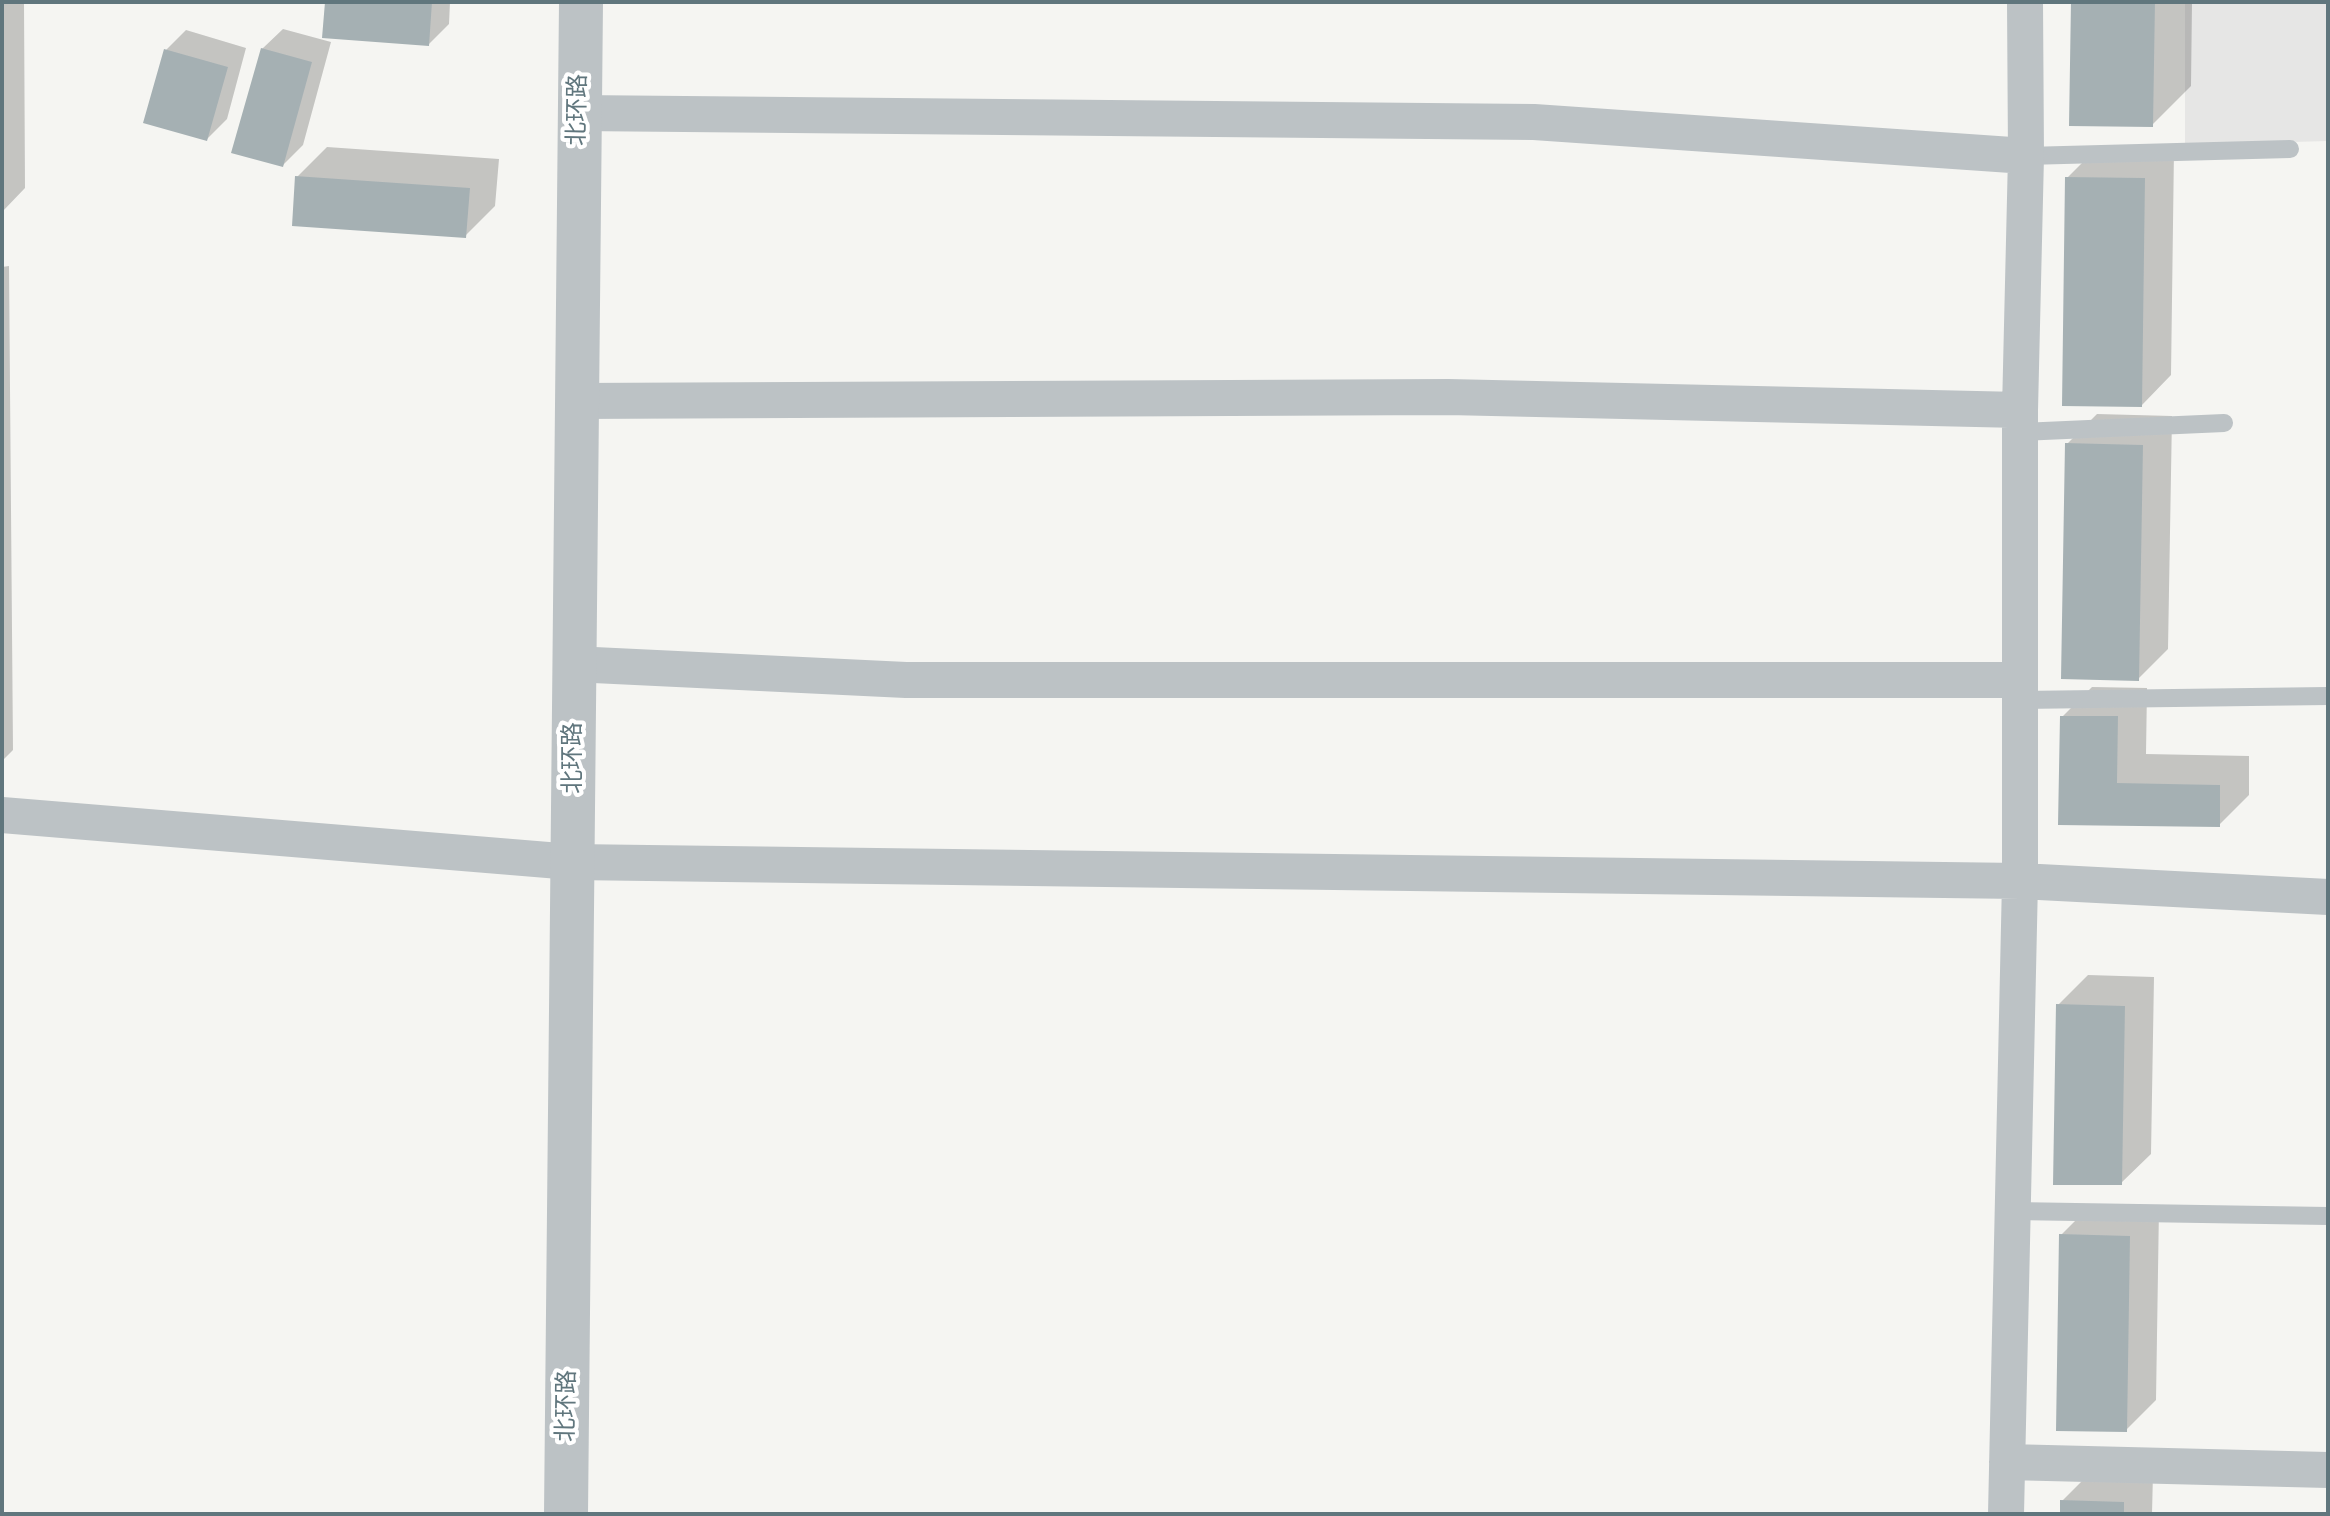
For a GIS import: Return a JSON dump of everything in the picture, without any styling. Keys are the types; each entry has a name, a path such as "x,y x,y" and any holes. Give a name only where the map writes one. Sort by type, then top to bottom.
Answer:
{"street":[{"name":"北环路","path":"566,1514 581,2"},
{"path":"2006,1514 2020,881 2020,421 2026,156 2025,2"},
{"path":"578,113 1534,122 2026,156"},
{"path":"576,401 1448,397 2020,421"},
{"path":"573,664 906,680 2020,690"},
{"path":"2,815 572,862 2020,881 2328,897"},
{"path":"2007,1462 2328,1470"}],"lane":[{"path":"2026,156 2290,149"},
{"path":"2020,421 2224,423"},
{"path":"2020,690 2328,696"},
{"path":"2013,1211 2328,1216"}],"shaded area":[{"path":"2185,2 2328,2 2328,141 2185,145"}],"building":[{"path":"325,2 432,2 429,46 322,38"},
{"path":"2071,2 2155,2 2153,127 2069,126"},
{"path":"261,48 312,62 283,167 231,153"},
{"path":"164,49 228,67 207,141 143,123"},
{"path":"295,176 470,188 466,238 292,226"},
{"path":"2065,177 2145,178 2142,407 2062,406"},
{"path":"2065,443 2143,445 2139,681 2061,679"},
{"path":"2060,716 2118,716 2117,783 2220,785 2220,827 2058,825"},
{"path":"2056,1004 2125,1006 2122,1185 2053,1185"},
{"path":"2059,1234 2130,1236 2127,1432 2056,1431"},
{"path":"2060,1500 2124,1502 2124,1514 2060,1514"}]}
